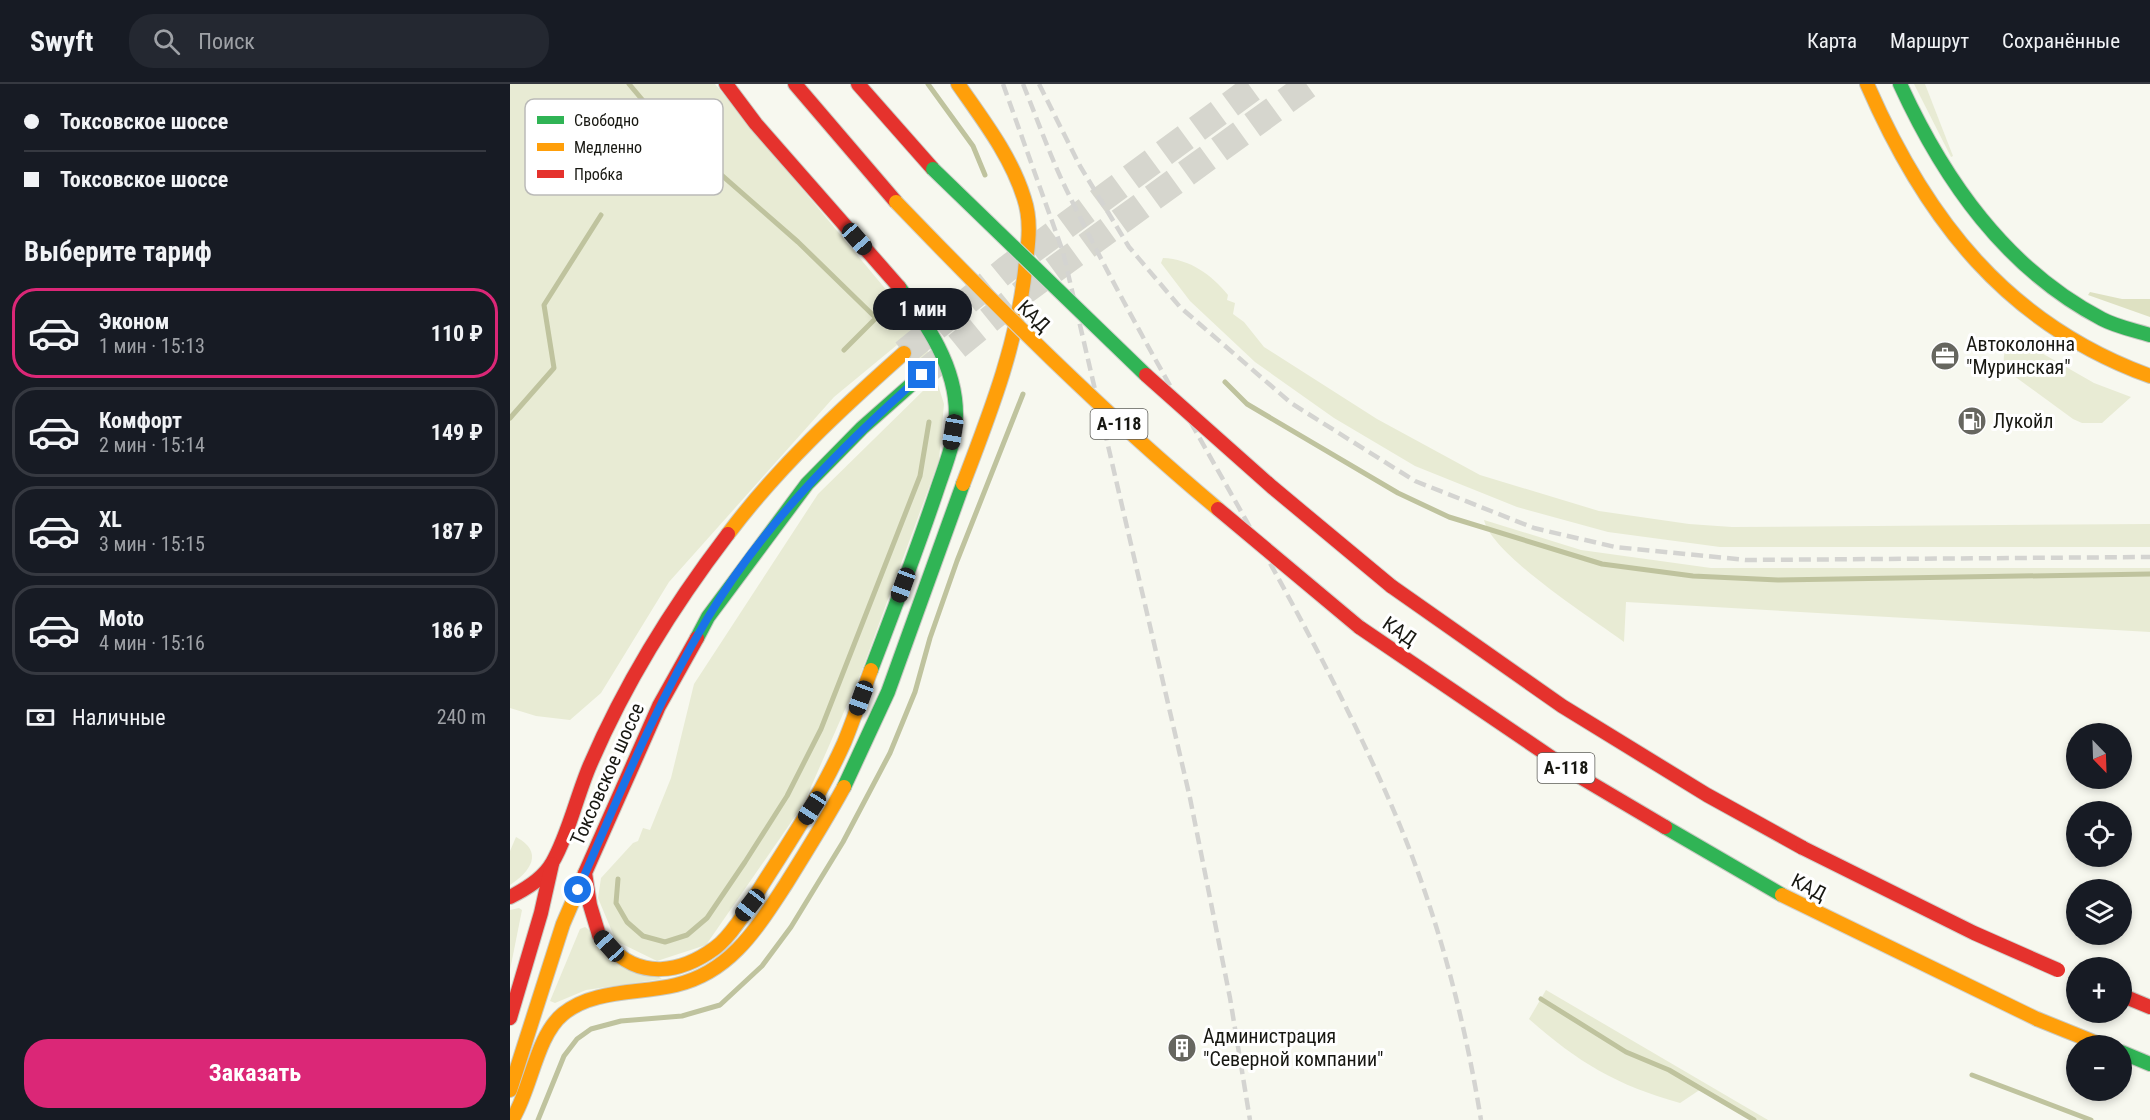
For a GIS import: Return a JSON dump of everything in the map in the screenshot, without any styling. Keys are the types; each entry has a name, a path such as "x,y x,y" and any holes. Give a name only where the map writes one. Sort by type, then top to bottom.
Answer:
{"main road":[{"path":"585,873 590,905 599,936 618,956 653,971 685,966 717,946 750,905 812,808 844,742 950,451 956,414 949,376 935,336 900,288 756,124 726,84"},
{"name":"КАД","path":"795,84 896,202 1010,321 1139,443 1359,627 1577,776 1782,895 2037,1019 2077,1035"},
{"name":"КАД","path":"858,84 933,169 1069,304 1307,519 1391,586 1571,711 1707,795 1803,848 1974,933 2063,972"},
{"path":"512,1120 523,1106 550,1029 562,1014 582,1004 605,998 671,988 694,981 721,967 745,945 826,822 863,750 1008,364 1026,281 1030,219 1023,196 1010,165 958,84"},
{"path":"1867,84 1894,142 1925,194 1945,223 1997,281 2021,304 2066,337 2111,362 2150,376"},
{"path":"1900,84 1922,131 1946,172 1970,206 2019,262 2050,288 2104,320 2150,334"},
{"name":"Токсовское шоссе","path":"510,1018 542,913 552,864 590,765 648,649 680,597 734,525 786,465 843,407 904,353"},
{"name":"Токсовское шоссе","path":"510,1090 563,924 658,706 708,617 807,484 862,428 922,375"},
{"path":"510,897 530,887 552,864"},
{"path":"2132,1000 2150,1007"},
{"path":"2132,1057 2150,1064"}],"green space":[{"path":"510,84 715,84 922,333 944,404 939,460 861,673 803,805 706,945 657,961 616,941 598,898 601,878 633,843 638,841 643,828 650,830 671,778 694,684 818,494 930,384 897,345 834,397 669,582 601,693 570,720 536,716 510,708"},
{"path":"1914,84 1925,84 1953,156 1951,157"},
{"path":"1163,258 1182,261 1208,275 1228,295 1227,300 1235,303 1233,314 1244,322 1264,347 1377,419 1480,475 1599,511 1689,524 1732,527 2150,524 2150,547 1720,547 1608,532 1517,507 1415,466 1334,418 1255,362 1190,301 1161,263"},
{"path":"2090,292 2122,299 2150,299 2150,317 2088,295"},
{"path":"2026,344 2094,383 2131,397 2102,423 2082,423 2073,419 2007,369 2004,360 2008,345 2013,350"},
{"path":"1484,520 1581,550 1711,568 2150,568 2150,632 1626,602 1624,642 1523,568 1491,534"},
{"path":"516,837 525,843 532,855 529,868 510,885 510,851"},
{"path":"519,908 522,910 510,970 510,910"},
{"path":"585,927 662,979 586,990 555,1003 550,1001 580,929"},
{"path":"1546,990 1768,1120 1754,1120 1701,1089 1680,1103 1636,1088 1599,1071 1547,1035 1529,1019"}],"waterway":[{"path":"629,84 642,99"},
{"path":"928,84 973,146 985,175"},
{"path":"723,176 798,242 876,318 844,350"},
{"path":"510,418 554,368 544,305 601,215"},
{"path":"1225,382 1247,404 1398,493 1449,517 1602,564 1693,576 1778,580 2150,574"},
{"path":"538,1120 564,1056 577,1039 591,1029 621,1021 682,1016 720,1005 762,966 791,927 843,842 890,753 915,692 930,638 957,561 1023,394"},
{"path":"618,879 616,903 627,922 643,936 665,942 687,935 707,918 787,796 821,729 920,476 929,422"},
{"path":"1541,999 1626,1052 1669,1070 1754,1120"},
{"path":"1972,1075 2091,1120"}],"tunnel":[{"path":"904,353 1008,268 1258,84"},
{"path":"925,372 1026,290 1309,84"}],"railway":[{"path":"1003,84 1063,252 1190,798 1230,998 1250,1120"},
{"path":"1023,84 1062,181 1109,275 1283,587 1365,746 1415,863 1439,935 1459,1009 1481,1120"},
{"path":"1039,84 1080,166 1129,247 1180,307 1291,403 1415,481 1534,528 1615,547 1746,560 2150,557"}],"traffic: fast":[{"path":"1900,84 1917,120 1958,187 1981,219 2008,248 2036,275 2102,319 2150,335"},
{"path":"933,169 1146,375"},
{"path":"871,670 950,453 956,424 955,396 945,362 920,316 899,287"},
{"path":"697,638 708,617 807,484 862,428 922,375"},
{"path":"844,787 888,692 963,484"},
{"path":"1665,827 1782,895"},
{"path":"2132,1057 2150,1064"}],"traffic: slow":[{"path":"958,84 996,139 1012,168 1026,206 1029,229 1022,290 1010,347 963,484"},
{"path":"1867,84 1916,180 1945,222 1977,262 2013,297 2054,328 2099,354 2150,376"},
{"path":"896,202 1052,360 1175,473 1218,509"},
{"path":"728,534 789,462 904,353"},
{"path":"609,946 621,957 634,964 661,969 688,963 722,942 748,908 817,797 844,743 871,670"},
{"path":"512,1120 519,1108 546,1036 563,1014 575,1006 602,996 662,988 695,979 712,970 741,946 786,884 844,787"},
{"path":"510,1090 563,924 585,873"},
{"path":"1782,895 2037,1019"},
{"path":"2037,1019 2077,1035"}],"traffic: jam":[{"path":"726,84 756,124 899,287"},
{"path":"795,84 896,202"},
{"path":"858,84 933,169"},
{"path":"1146,375 1272,487 1391,586"},
{"path":"1218,509 1359,627"},
{"path":"510,897 539,879 552,863 563,841 590,765 635,674 688,589 728,534"},
{"path":"1391,586 1562,706 1707,795 1803,848"},
{"path":"1359,627 1577,775 1665,827"},
{"path":"609,946 599,935 590,905 585,873 659,706 697,638"},
{"path":"1803,848 1974,933 2058,970"},
{"path":"510,1018 541,913 552,864"},
{"path":"2132,1000 2150,1007"}],"place":[{"name":"Автоколонна \"Муринская\"","path":"1945,356"},
{"name":"Лукойл","path":"1972,421"},
{"name":"Администрация \"Северной компании\"","path":"1182,1048"}],"route":[{"path":"578,890 658,706 708,617 807,484 862,428 922,375"}]}
